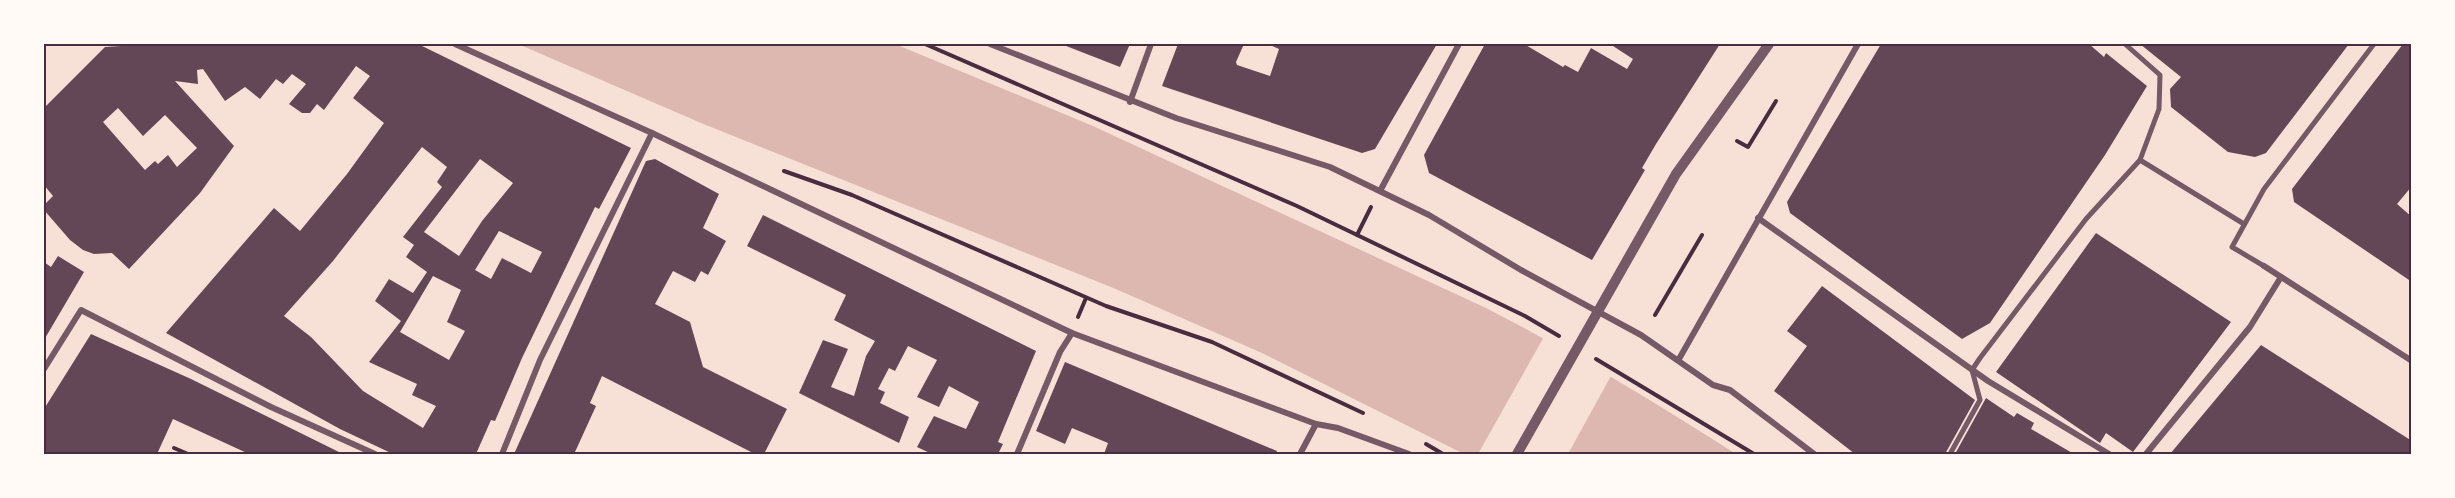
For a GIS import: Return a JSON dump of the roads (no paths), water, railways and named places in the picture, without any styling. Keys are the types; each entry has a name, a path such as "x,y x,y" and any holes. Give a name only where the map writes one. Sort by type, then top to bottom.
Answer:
{"street":[{"path":"455,44 652,133 1071,333 1316,424 1338,428 1409,454"},
{"path":"990,44 1130,102 1330,167 1380,190 1430,215 1521,270 1679,359 1713,385 1730,390 1814,454"},
{"path":"1130,102 1151,44"},
{"path":"1380,190 1459,44"},
{"path":"1517,454 1676,174 1769,44"},
{"path":"1679,359 1858,44"},
{"path":"1972,370 2086,219 2140,159 2159,109 2160,75 2125,44"},
{"path":"2374,44 2264,189 2232,247 2412,361"},
{"path":"502,454 540,360 652,133"},
{"path":"2140,159 2244,224"},
{"path":"1758,218 1972,370 2109,454"},
{"path":"2146,454 2250,327 2281,277"},
{"path":"44,369 81,310 271,407 375,454"},
{"path":"1017,454 1060,352 1071,333"},
{"path":"1950,454 1980,400 1972,370"},
{"path":"1300,454 1316,424"}]}
